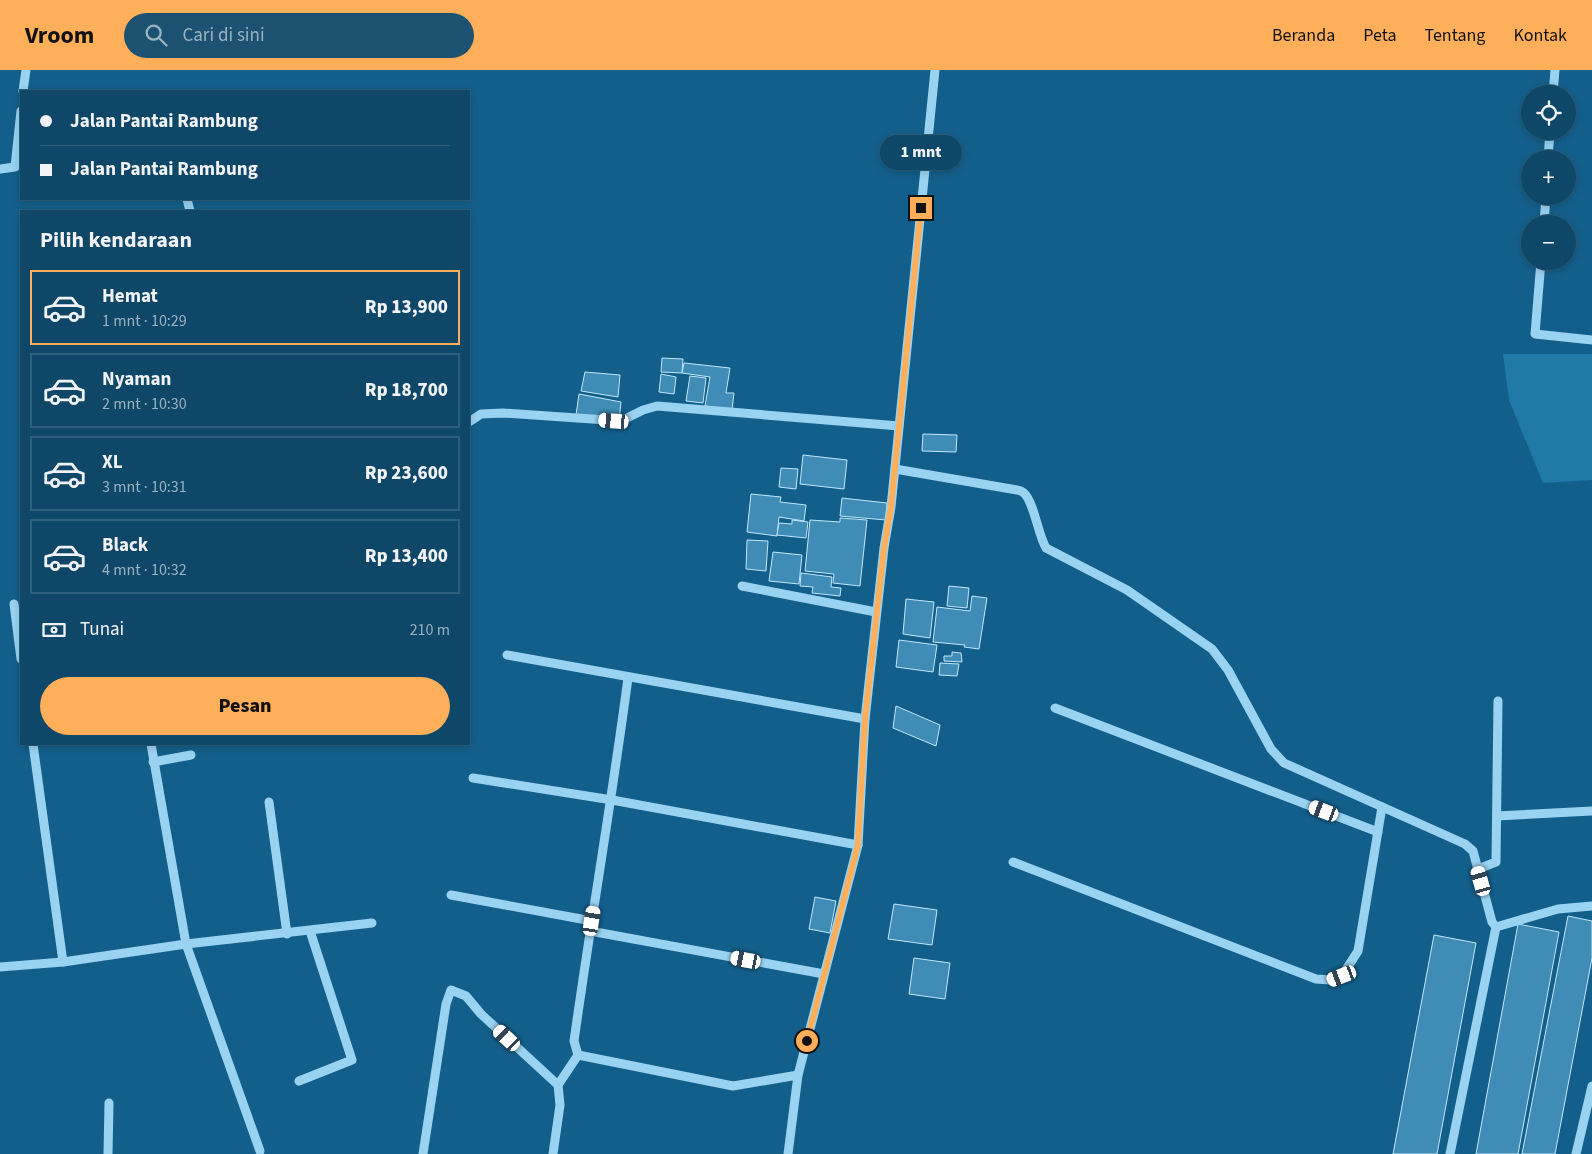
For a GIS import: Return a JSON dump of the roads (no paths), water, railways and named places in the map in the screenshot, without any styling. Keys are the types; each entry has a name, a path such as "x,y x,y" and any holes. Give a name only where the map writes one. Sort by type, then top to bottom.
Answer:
{"street":[{"path":"24,90 26,70"},
{"path":"788,1154 798,1075 858,845 865,719 876,612 895,469 935,70"},
{"path":"1554,85 1555,70"},
{"path":"0,169 18,168 20,130"},
{"path":"1540,270 1536,334 1592,340"},
{"path":"470,421 481,414 503,413 621,421 642,410 656,406 899,426"},
{"path":"895,469 1017,490 1024,493 1029,500 1046,548 1127,590 1212,649 1228,670 1271,750 1284,763 1465,844 1473,851 1494,925 1450,1154"},
{"path":"742,586 876,612"},
{"path":"14,604 20,651"},
{"path":"508,656 865,719"},
{"path":"553,1154 560,1105 558,1085 578,1055 574,1041 612,800 628,678"},
{"path":"1478,869 1496,862 1498,701"},
{"path":"1055,708 1378,832"},
{"path":"33,745 63,962"},
{"path":"151,745 186,944 260,1151"},
{"path":"154,762 191,755"},
{"path":"473,778 612,800 858,845"},
{"path":"269,802 287,934"},
{"path":"1013,862 1316,979 1332,980 1342,976 1358,951 1382,807"},
{"path":"1497,816 1592,811"},
{"path":"451,895 592,921"},
{"path":"1494,925 1558,909 1592,906"},
{"path":"0,966 63,962 186,944 372,924"},
{"path":"299,1081 352,1060 310,931"},
{"path":"590,931 824,974"},
{"path":"423,1154 446,1004 451,990 466,996 481,1014 558,1085"},
{"path":"578,1055 733,1086 798,1075"},
{"path":"1576,1154 1592,1086"},
{"path":"108,1154 109,1103"}]}
